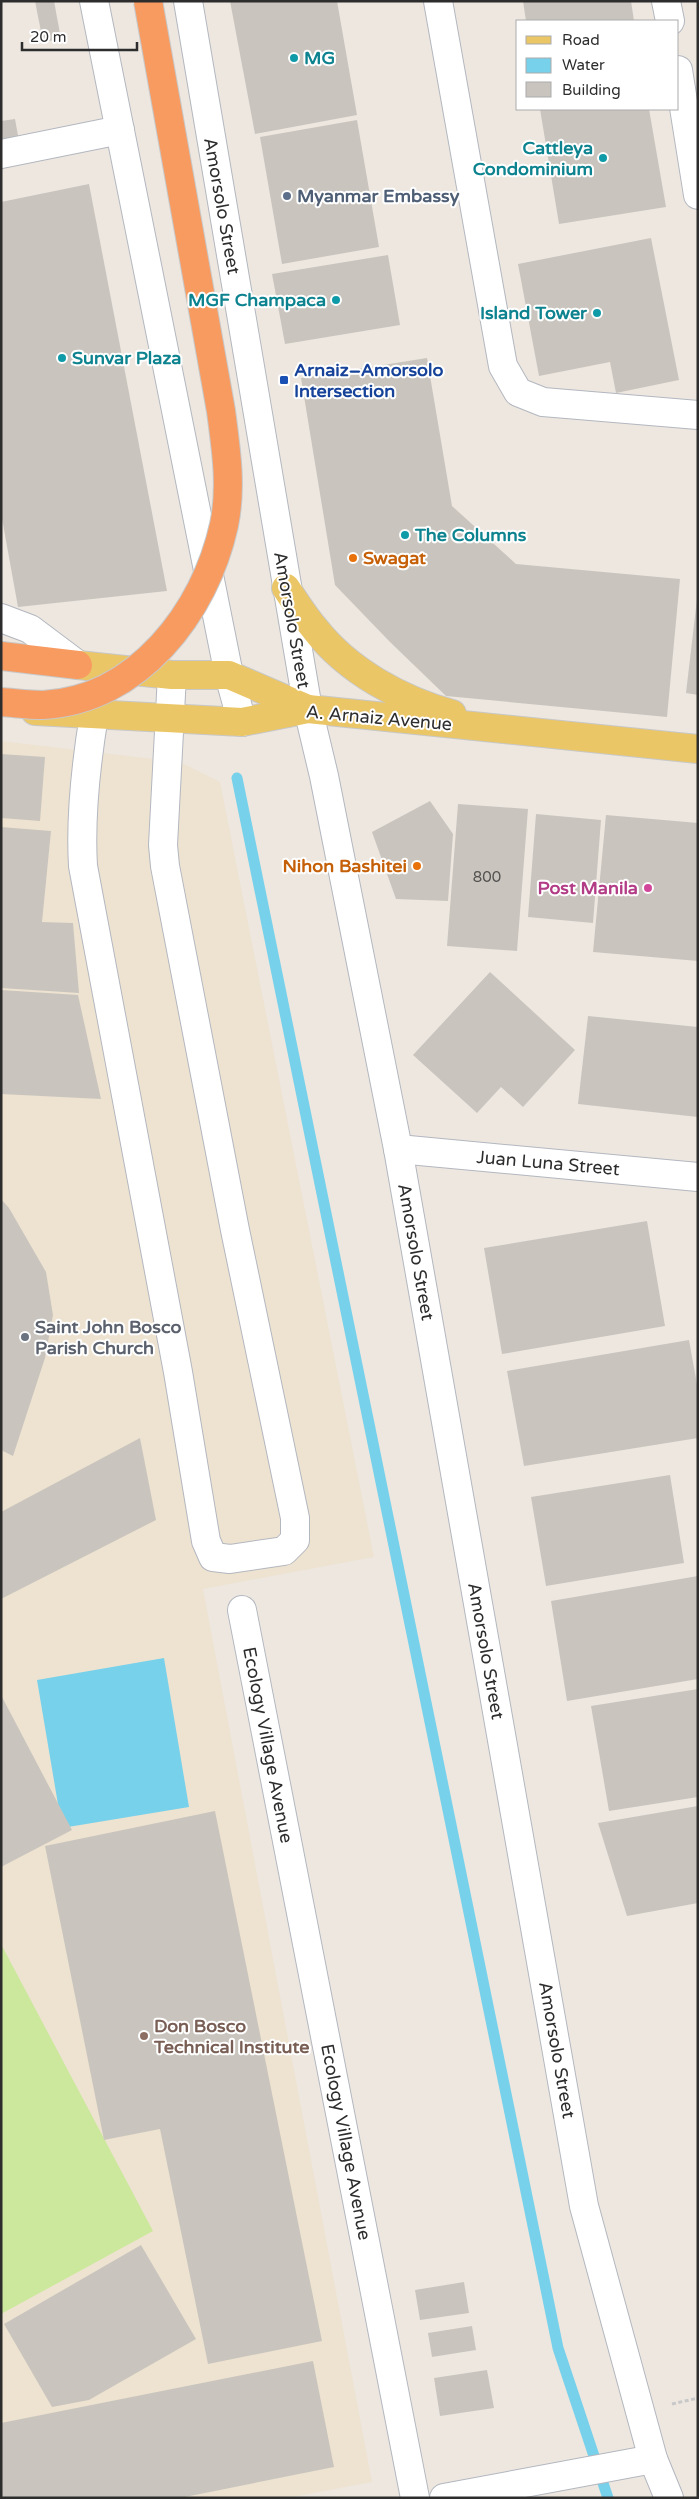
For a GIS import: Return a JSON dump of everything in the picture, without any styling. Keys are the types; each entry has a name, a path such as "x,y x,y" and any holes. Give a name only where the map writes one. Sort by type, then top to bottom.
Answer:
{"highway":[{"path":"1,702 44,705 74,700 128,677 169,640 195,598 215,555 224,524 228,490 227,456 221,411 148,1"},
{"path":"1,656 78,665"}],"main road":[{"path":"286,588 316,630 340,654 379,684 438,710 512,731"},
{"path":"78,665 172,675 230,675 308,709"},
{"name":"A. Arnaiz Avenue","path":"1,708 94,715 242,722 308,709 698,749"}],"street":[{"path":"94,1 230,675 242,722"},
{"name":"Amorsolo Street","path":"188,1 286,588 308,709 324,776 398,1149 584,2206 653,2459 669,2498"},
{"path":"438,1 503,366 518,392 543,402 698,415"},
{"path":"666,1 670,20"},
{"path":"686,88 698,195"},
{"path":"1,154 120,130"},
{"path":"1,618 30,630 78,665"},
{"path":"94,715 88,755 81,839 83,866 178,1372 206,1541 213,1557 230,1559 284,1551 294,1540 294,1518 235,1230 165,866 163,845 168,788 168,717 172,675"},
{"name":"Juan Luna Street","path":"398,1149 698,1178"},
{"name":"Ecology Village Avenue","path":"242,1610 415,2498"},
{"path":"444,2498 545,2489 598,2469 653,2459"}],"shaded area":[{"name":"Don Bosco Technical Institute","path":"1,741 180,762 220,782 374,1557 203,1589 372,2482 287,2498 1,2498"}],"green space":[{"path":"1,1944 153,2231 1,2314"}],"water":[{"path":"164,1658 189,1807 62,1828 37,1680"}],"building":[{"path":"35,1 54,1 61,39 43,42"},
{"name":"MG","path":"230,1 337,1 357,115 255,134"},
{"path":"523,1 631,1 634,20 526,20"},
{"name":"Cattleya Condominium","path":"540,110 649,110 666,207 559,224"},
{"path":"15,119 19,141 1,144 1,121"},
{"path":"357,120 379,247 282,264 260,137"},
{"name":"Sunvar Plaza","path":"89,184 167,591 18,607 1,513 1,202"},
{"name":"Island Tower","path":"651,238 679,380 616,393 610,362 539,376 518,264"},
{"name":"MGF Champaca","path":"388,255 400,325 285,344 272,274"},
{"name":"The Columns","path":"427,358 452,506 516,564 680,579 667,717 446,696 335,585 301,378"},
{"path":"698,599 698,695 686,693"},
{"path":"1,754 45,757 40,821 1,818"},
{"name":"Nihon Bashitei","path":"430,801 453,834 448,901 396,899 372,832"},
{"path":"458,804 528,809 517,951 447,946"},
{"path":"536,814 601,820 593,923 528,917"},
{"name":"Post Manila","path":"606,815 698,823 698,961 593,952"},
{"path":"1,827 51,831 42,922 73,923 79,993 1,988"},
{"path":"490,972 575,1050 523,1107 501,1087 477,1113 413,1055"},
{"path":"1,990 78,995 101,1099 1,1094"},
{"path":"588,1016 698,1027 698,1117 578,1104"},
{"name":"Saint John Bosco Parish Church","path":"1,1199 9,1208 46,1272 53,1315 45,1358 13,1456 1,1450"},
{"path":"647,1221 665,1326 502,1354 484,1248"},
{"path":"689,1340 698,1390 698,1438 524,1466 507,1371"},
{"path":"140,1438 156,1520 1,1599 1,1512"},
{"path":"670,1475 684,1563 546,1586 531,1497"},
{"path":"698,1576 698,1679 567,1701 551,1601"},
{"path":"698,1689 698,1797 609,1811 591,1706"},
{"path":"1,1695 72,1830 1,1867"},
{"path":"698,1806 698,1903 627,1916 598,1823"},
{"path":"215,1811 322,2341 208,2364 160,2129 104,2140 45,1846"},
{"path":"141,2245 196,2339 89,2400 52,2407 4,2324"},
{"path":"464,2282 469,2313 420,2320 415,2290"},
{"path":"472,2326 476,2350 432,2357 428,2333"},
{"path":"313,2361 334,2467 180,2498 1,2498 1,2423"},
{"path":"487,2370 494,2408 440,2416 434,2378"}],"waterway":[{"path":"237,778 558,2348 608,2498"}],"place":[{"name":"MG","path":"294,58"},
{"name":"Cattleya Condominium","path":"603,158"},
{"name":"Myanmar Embassy","path":"287,196"},
{"name":"MGF Champaca","path":"336,300"},
{"name":"Island Tower","path":"597,313"},
{"name":"Sunvar Plaza","path":"62,358"},
{"name":"Arnaiz–Amorsolo Intersection","path":"284,380"},
{"name":"The Columns","path":"405,535"},
{"name":"Swagat","path":"353,558"},
{"name":"Nihon Bashitei","path":"417,866"},
{"name":"Post Manila","path":"648,888"},
{"name":"Saint John Bosco Parish Church","path":"25,1337"},
{"name":"Don Bosco Technical Institute","path":"144,2036"}]}
